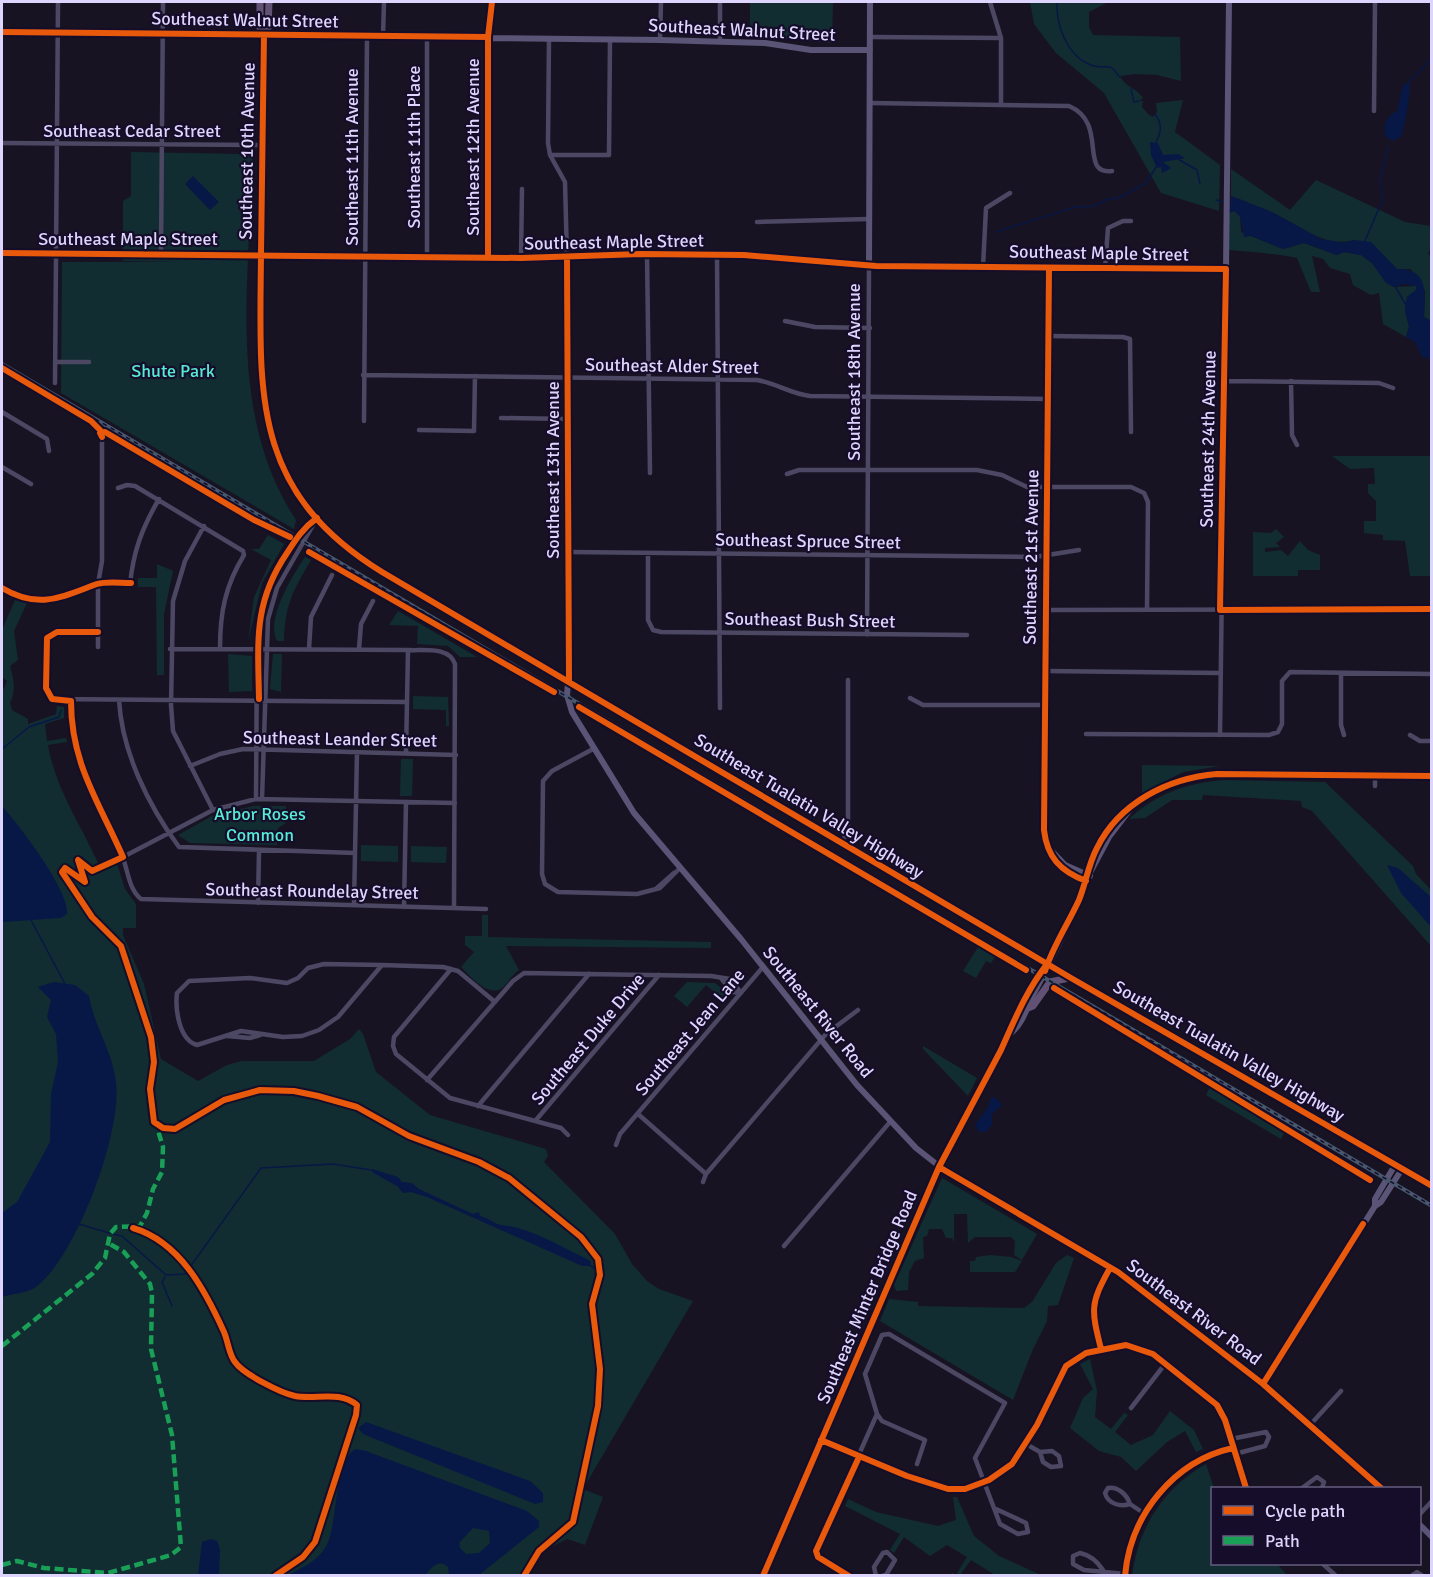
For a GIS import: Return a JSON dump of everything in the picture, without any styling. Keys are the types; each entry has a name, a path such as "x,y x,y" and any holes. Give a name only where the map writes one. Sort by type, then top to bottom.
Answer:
{"main road":[{"name":"Southeast 10th Avenue","path":"260,2 260,28 264,35"},
{"name":"Southeast 10th Avenue","path":"261,375 264,35 268,28 269,2"},
{"name":"Southeast Tualatin Valley Highway","path":"261,375 263,406 276,451 294,488 317,518 341,543 368,563 1071,978 1431,1186"},
{"path":"1028,1008 1033,1006 1050,982 1060,978 1071,978"}],"street":[{"path":"55,383 58,2"},
{"path":"160,254 163,2"},
{"path":"383,36 384,2"},
{"name":"Southeast 12th Avenue","path":"488,257 488,37 492,2"},
{"path":"660,40 661,2"},
{"path":"720,2 720,41"},
{"name":"Southeast 18th Avenue","path":"867,635 870,397 870,2"},
{"path":"990,2 1001,38 1001,104"},
{"name":"Southeast 24th Avenue","path":"1220,735 1229,2"},
{"path":"1374,111 1375,2"},
{"name":"Southeast Walnut Street","path":"2,32 720,41 765,43 811,50 870,50"},
{"name":"Southeast 11th Avenue","path":"364,422 367,36"},
{"name":"Southeast 11th Place","path":"427,37 427,257"},
{"path":"870,37 1001,38"},
{"name":"Southeast 13th Avenue","path":"549,39 550,155 565,182 569,681"},
{"path":"550,155 609,155 610,39"},
{"path":"870,103 1060,104 1078,110 1090,126 1092,156 1097,166 1100,170 1112,171"},
{"name":"Southeast Cedar Street","path":"2,143 262,146"},
{"path":"521,258 522,189"},
{"path":"983,267 986,208 992,201 1010,192"},
{"path":"758,222 869,219"},
{"name":"Southeast Maple Street","path":"1105,268 1108,228 1123,220 1131,221"},
{"name":"Southeast Maple Street","path":"2,254 521,258 647,254 717,255 869,266 1226,269"},
{"path":"647,254 650,473"},
{"path":"717,255 720,708"},
{"name":"Southeast 21st Avenue","path":"1049,268 1044,830 1052,858 1061,868 1087,877"},
{"path":"785,321 815,327 870,328"},
{"path":"1049,336 1130,339 1131,432"},
{"path":"55,362 89,362"},
{"name":"Southeast Alder Street","path":"363,375 719,379 764,381 793,394 810,396 1048,399"},
{"path":"419,430 474,431 475,376"},
{"path":"1224,381 1379,382 1393,388"},
{"path":"1291,381 1292,435 1297,445"},
{"path":"2,412 47,439 49,451"},
{"path":"501,418 568,419"},
{"path":"98,647 98,584 102,561 102,437"},
{"path":"2,467 31,484"},
{"path":"787,474 799,470 977,470 1002,475 1019,485 1047,488 1131,487 1144,493 1149,502 1148,610"},
{"path":"118,488 128,485 135,486 204,526 243,553 231,577 222,605 220,648"},
{"path":"130,585 140,535 159,499"},
{"path":"259,799 263,750 262,699 257,648 259,616 270,581 303,528 317,518"},
{"path":"259,799 257,750 268,619 276,590 317,518"},
{"path":"204,526 178,578 171,619 171,699 173,731 213,810"},
{"name":"Southeast Spruce Street","path":"569,552 868,556 1046,555 1079,550"},
{"name":"Southeast Bush Street","path":"648,553 648,620 653,630 720,633 967,635"},
{"path":"309,649 311,617 332,575"},
{"path":"2,588 18,597 44,600 65,597 98,584"},
{"path":"359,649 361,624 373,601"},
{"path":"1046,610 1431,609"},
{"path":"92,632 57,632 50,635 45,643 45,684 48,695 55,700 262,699 407,702"},
{"path":"170,648 408,650 444,652 451,656 455,664 454,908"},
{"path":"406,753 408,650"},
{"path":"1045,671 1220,674"},
{"path":"1086,734 1269,735 1278,732 1282,724 1282,681 1290,672 1431,674"},
{"path":"1341,673 1341,725 1344,735"},
{"path":"842,843 848,829 848,680"},
{"name":"Southeast River Road","path":"569,681 567,694 570,707 593,749 634,813 890,1122 916,1148 939,1167 1110,1268 1263,1384 1380,1487"},
{"path":"910,698 923,705 1044,705"},
{"path":"120,700 122,734 127,752 178,847 355,853"},
{"path":"71,701 74,739 82,773 123,857 213,810 259,799 455,803"},
{"path":"1410,735 1420,741 1431,741"},
{"path":"593,749 552,771 543,781 542,878 549,888 558,892 637,894 657,888 680,868"},
{"name":"Southeast Leander Street","path":"190,766 220,754 257,750 456,755"},
{"path":"354,905 357,752"},
{"path":"1048,963 1087,877 1096,849 1111,826 1127,808 1171,784 1207,775 1431,776"},
{"path":"1375,776 1375,786"},
{"path":"404,907 406,802"},
{"path":"258,903 259,851"},
{"name":"Southeast Roundelay Street","path":"123,857 133,890 139,897 151,901 486,909"},
{"name":"Southeast Minter Bridge Road","path":"1008,1035 1013,1032 1028,1008 1048,963"},
{"name":"Southeast Minter Bridge Road","path":"763,1575 939,1167 1038,975 1048,963"},
{"path":"382,965 329,1024 302,1036 260,1035 241,1031 204,1045 187,1040 177,1011 177,993 181,986 196,979 221,978 287,983 315,965 382,965 451,969 463,974 495,1002"},
{"name":"Southeast Jean Lane","path":"616,1145 620,1134 763,967"},
{"name":"Southeast Duke Drive","path":"451,969 393,1041 396,1054 450,1098 536,1120 561,1128 568,1135"},
{"path":"427,1080 495,1002 524,973 711,976 721,978 732,992 741,993"},
{"path":"478,1106 589,974"},
{"name":"Southeast Duke Drive","path":"536,1120 660,975"},
{"path":"704,1182 706,1174 822,1040 858,1010"},
{"path":"638,1114 706,1174"},
{"path":"784,1246 890,1122"},
{"path":"1263,1384 1374,1206 1375,1199 1395,1165"},
{"path":"1374,1206 1381,1202 1402,1169"},
{"path":"1101,1349 1093,1312 1094,1300 1110,1268"},
{"path":"917,1464 925,1440 882,1421 877,1414 865,1374 880,1337 887,1334 1005,1403 975,1458 1002,1526 1022,1535 1028,1532 1026,1523 996,1509"},
{"path":"821,1440 907,1476 948,1488 966,1489 983,1483 1012,1464 1026,1444 1062,1371 1074,1359 1101,1349 1137,1347 1165,1364 1217,1405 1226,1420 1246,1487"},
{"path":"1131,1408 1165,1364"},
{"path":"1310,1425 1341,1391"},
{"path":"849,1575 818,1557 816,1551 877,1414"},
{"path":"1231,1439 1258,1431 1266,1432 1269,1437 1265,1446 1235,1454"},
{"path":"1026,1444 1040,1452 1052,1451 1059,1456 1061,1466 1051,1467 1043,1462 1040,1452"},
{"path":"1103,1570 1095,1560 1084,1554 1073,1556 1073,1564 1084,1570 1103,1570 1125,1574 1132,1543 1146,1514 1163,1488 1190,1465 1213,1453 1233,1448"},
{"path":"1303,1487 1317,1477 1324,1482 1322,1487"},
{"path":"1130,1504 1119,1506 1107,1499 1105,1493 1108,1488 1114,1488 1126,1495 1130,1504 1146,1514"},
{"path":"1421,1513 1431,1501"},
{"path":"877,1575 874,1567 883,1553 887,1552 895,1560 886,1575 882,1575"},
{"path":"1325,1565 1336,1575"},
{"path":"1329,1569 1332,1565"},
{"path":"1411,1575 1417,1572 1423,1575"}],"green space":[{"path":"750,2 833,2 832,43 750,35"},
{"path":"1030,2 1108,2 1089,12 1089,27 1093,35 1180,37 1181,81 1157,75 1120,76 1125,83 1141,95 1143,98 1139,101 1143,101 1142,107 1153,117 1157,112 1156,103 1183,100 1175,132 1220,165 1219,211 1161,193 1104,93 1056,53 1034,24"},
{"name":"Shute Park","path":"246,151 252,154 247,299 247,345 251,391 259,436 274,479 296,520 294,529 61,393 62,262 183,262 123,261 123,201 131,196 131,152 241,154"},
{"path":"1231,169 1290,210 1316,180 1405,222 1431,226 1431,246 1428,254 1432,258 1431,321 1424,317 1425,291 1411,269 1397,269 1382,254 1354,240 1343,242 1321,238 1271,212 1231,196"},
{"path":"1234,211 1240,216 1241,232 1283,249 1304,243 1337,255 1344,252 1361,255 1372,263 1387,283 1394,287 1416,286 1417,290 1407,297 1405,311 1409,327 1406,337 1383,324 1379,293 1371,295 1353,285 1350,274 1330,268 1323,259 1312,256 1320,292 1311,292 1297,258 1229,250 1229,213"},
{"path":"1332,456 1431,456 1431,576 1410,576 1405,541 1383,540 1383,535 1364,533 1364,521 1376,521 1376,501 1368,493 1368,484 1375,484 1374,468 1350,469"},
{"path":"1276,529 1284,537 1276,543 1280,547 1265,548 1265,552 1281,550 1288,556 1300,541 1308,550 1320,555 1320,570 1298,570 1298,576 1253,576 1253,532 1271,533"},
{"path":"268,535 284,544 262,583 248,641 254,597 271,560 251,549 259,549"},
{"path":"305,557 311,560 288,607 284,641 277,641 274,632 277,610"},
{"path":"157,564 173,571 164,614 164,675 157,675 156,587 138,587 138,578 157,578"},
{"path":"15,600 27,603 14,631 18,660 10,666 14,685 10,703 12,710 28,719 28,724 56,714 57,706 64,707 64,718 45,724 47,741 66,738 67,742 48,745 51,761 62,791 98,863 115,857 125,889 136,904 136,928 123,928 123,935 144,984 161,1059 198,1081 227,1065 242,1061 314,1061 350,1039 359,1029 363,1034 376,1072 430,1115 546,1149 548,1156 544,1162 615,1234 632,1264 647,1281 659,1289 693,1301 583,1489 603,1497 585,1545 567,1539 545,1550 527,1575 2,1576 2,692 7,681 2,677 2,630"},
{"path":"398,611 477,657 460,657 448,646 417,644 418,626 389,625"},
{"path":"228,654 252,656 252,691 229,692"},
{"path":"273,654 282,654 281,692 270,689"},
{"path":"413,696 448,697 449,726 446,726 446,710 413,709"},
{"path":"401,759 413,759 412,796 400,796"},
{"path":"1142,765 1220,766 1183,772 1142,793"},
{"path":"1226,780 1325,782 1413,866 1416,874 1431,890 1431,946 1312,811 1302,807 1301,801 1203,795 1202,800 1172,800 1145,818 1129,819 1150,803 1173,791 1199,783"},
{"name":"Arbor Roses Common","path":"253,806 286,806 286,823 278,828 277,845 190,843 178,835 212,816"},
{"path":"361,845 398,846 398,862 361,861"},
{"path":"411,846 447,847 446,863 411,862"},
{"path":"482,915 488,915 488,937 711,942 711,948 506,946 519,970 502,988 491,990 480,985 461,967 474,952 465,945 465,936 482,936"},
{"path":"978,947 995,957 991,963 986,961 976,978 963,971"},
{"path":"687,982 715,983 729,994 724,1000 706,985 687,1007 674,996"},
{"path":"923,1046 977,1078 968,1096 923,1049"},
{"path":"1211,1085 1286,1129 1281,1139 1206,1095"},
{"path":"942,1178 1037,1234 1022,1260 1014,1255 1015,1241 1011,1237 975,1237 968,1243 967,1214 954,1214 954,1242 952,1238 946,1238 942,1229 929,1229 927,1236 923,1237 924,1258 915,1261 909,1272 908,1290 896,1291 894,1285"},
{"path":"990,1255 1011,1257 1022,1261 1015,1272 970,1272 970,1261 975,1261 976,1257"},
{"path":"1067,1255 1074,1258 1058,1305 1048,1306 1047,1321 1013,1400 880,1321 889,1299 918,1302 918,1306 1024,1308 1032,1302 1056,1263"},
{"path":"1090,1359 1097,1391 1095,1417 1111,1429 1124,1413 1128,1415 1115,1432 1131,1445 1153,1435 1170,1411 1194,1430 1203,1449 1196,1452 1185,1431 1167,1442 1136,1471 1121,1457 1099,1451 1070,1428 1083,1398 1093,1389 1080,1364"},
{"path":"1206,1464 1214,1487 1211,1487 1211,1565 1278,1565 1287,1575 1132,1576 1140,1541 1147,1526 1166,1497 1191,1473"},
{"path":"953,1497 957,1497 974,1536 999,1556 1041,1575 995,1575 971,1560 960,1575 957,1573 967,1557 947,1545 930,1556 904,1537 894,1553 890,1550 900,1534 845,1506 848,1499 876,1512 938,1526 956,1520"}],"water":[{"path":"1409,82 1409,101 1401,137 1392,141 1385,136 1385,124 1388,118 1397,111 1403,85"},
{"path":"1150,142 1158,143 1163,155 1178,154 1185,158 1163,162 1171,168 1162,173 1161,167 1157,168 1151,155"},
{"path":"193,176 219,202 210,210 185,184"},
{"path":"1231,196 1272,212 1321,239 1344,243 1354,240 1371,242 1397,269 1415,273 1423,284 1424,317 1431,321 1431,359 1422,357 1415,342 1406,337 1409,327 1405,311 1407,297 1416,290 1416,286 1404,284 1394,287 1386,283 1372,263 1361,255 1344,252 1337,255 1304,243 1283,249 1251,236 1244,237 1240,216 1234,211 1229,213"},
{"path":"2,806 42,858 60,890 66,904 67,914 61,918 2,922"},
{"path":"1387,865 1398,868 1431,897 1431,927 1401,893"},
{"path":"54,982 75,985 89,996 116,1083 116,1105 112,1131 94,1192 67,1249 36,1287 2,1297 2,1213 17,1202 50,1142 51,1094 58,1062 56,1034 47,1017 51,1000 38,987"},
{"path":"995,1097 1002,1105 992,1114 992,1125 986,1132 979,1132 975,1125 988,1107 991,1098"},
{"path":"372,1169 398,1177 402,1182 412,1183 419,1189 473,1214 479,1212 480,1216 498,1224 523,1229 545,1238 587,1259 591,1262 590,1266 582,1266 427,1197 411,1192 403,1193 397,1186 372,1172"},
{"path":"366,1422 530,1481 543,1493 543,1502 535,1504 363,1434 358,1428"},
{"path":"355,1449 366,1451 527,1511 539,1521 539,1527 479,1575 449,1575 448,1567 441,1563 435,1565 425,1575 288,1575 316,1559 328,1541 342,1469 347,1457","holes":["473,1528 489,1531 490,1543 479,1553 466,1554 460,1548 459,1543"]},
{"path":"211,1539 217,1541 220,1549 219,1575 198,1575 202,1542"}],"waterway":[{"path":"1057,2 1061,30 1075,55 1093,66 1111,68 1120,77"},
{"path":"1408,83 1432,58"},
{"path":"1131,89 1134,102 1139,101"},
{"path":"1155,114 1160,128 1156,142"},
{"path":"1364,243 1383,199 1380,179 1388,147"},
{"path":"1178,159 1197,170 1200,184"},
{"path":"996,232 1075,207 1094,206 1108,199 1119,198 1146,183 1156,167"},
{"path":"1216,200 1226,202"},
{"path":"1395,286 1406,305"},
{"path":"555,411 556,400 557,412"},
{"path":"2,749 29,727 59,717 61,710"},
{"path":"31,920 65,984"},
{"path":"113,1234 122,1236 166,1275 185,1274 261,1168 333,1164 371,1170"},
{"path":"79,1224 109,1233"},
{"path":"589,1265 596,1269"},
{"path":"165,1277 162,1282 172,1306"}],"railway":[{"path":"2,364 1432,1206"}],"marked path":[{"path":"2,1346 92,1274 105,1258 110,1234 116,1227 140,1226 147,1213 153,1189 162,1172 163,1147 156,1124"},
{"path":"2,1565 17,1561 44,1568 108,1573 171,1555 181,1547 172,1435 151,1349 152,1293 150,1284 124,1252 108,1243"}],"cycle path":[{"path":"488,257 488,37 492,2"},
{"path":"2,32 488,37"},
{"path":"264,35 260,303 264,393 271,434 285,471 307,507 339,540 382,572 1071,978 1432,1186"},
{"path":"2,253 521,258 641,254 744,255 876,266 1226,269 1220,610 1432,609"},
{"path":"567,258 569,681"},
{"path":"1049,268 1044,830 1048,848 1056,862 1069,873 1086,881"},
{"path":"2,368 91,421 101,431"},
{"path":"102,437 100,433 105,432 254,520 290,537"},
{"path":"259,699 258,641 268,589 276,571 294,543 317,518"},
{"path":"309,552 554,692"},
{"path":"2,588 15,595 39,600 61,597 101,583 131,583"},
{"path":"98,632 57,632 47,638 46,688 52,699 71,701 72,724 81,764 123,857 92,871 78,860 85,882 65,868 62,872 92,917 121,946 151,1037 154,1062 150,1089 154,1122 163,1128 175,1129 224,1100 260,1090 294,1091 357,1107 409,1136 479,1162 509,1178 581,1237 598,1259 600,1275 592,1304 600,1369 598,1406 573,1522 539,1551 524,1576"},
{"path":"579,707 1026,970"},
{"path":"1045,971 1079,900 1094,854 1106,832 1132,806 1163,787 1199,776 1217,774 1432,776"},
{"path":"763,1576 939,1167 1001,1050 1027,994 1048,963"},
{"path":"1054,988 1370,1180"},
{"path":"939,1167 1118,1272 1263,1384 1380,1487"},
{"path":"1263,1384 1363,1224"},
{"path":"133,1228 164,1244 189,1270 217,1316 233,1359 239,1367 272,1387 295,1396 343,1398 357,1405 356,1415 315,1542 303,1557 275,1576"},
{"path":"1101,1349 1095,1325 1094,1307 1099,1290 1110,1268"},
{"path":"821,1440 907,1476 948,1489 965,1489 989,1480 1012,1464 1037,1425 1066,1366 1086,1353 1126,1345 1153,1354 1217,1405 1225,1420 1246,1487"},
{"path":"1125,1576 1136,1532 1146,1512 1159,1494 1174,1478 1192,1465 1233,1448"},
{"path":"849,1576 818,1557 816,1551 859,1457"}]}
